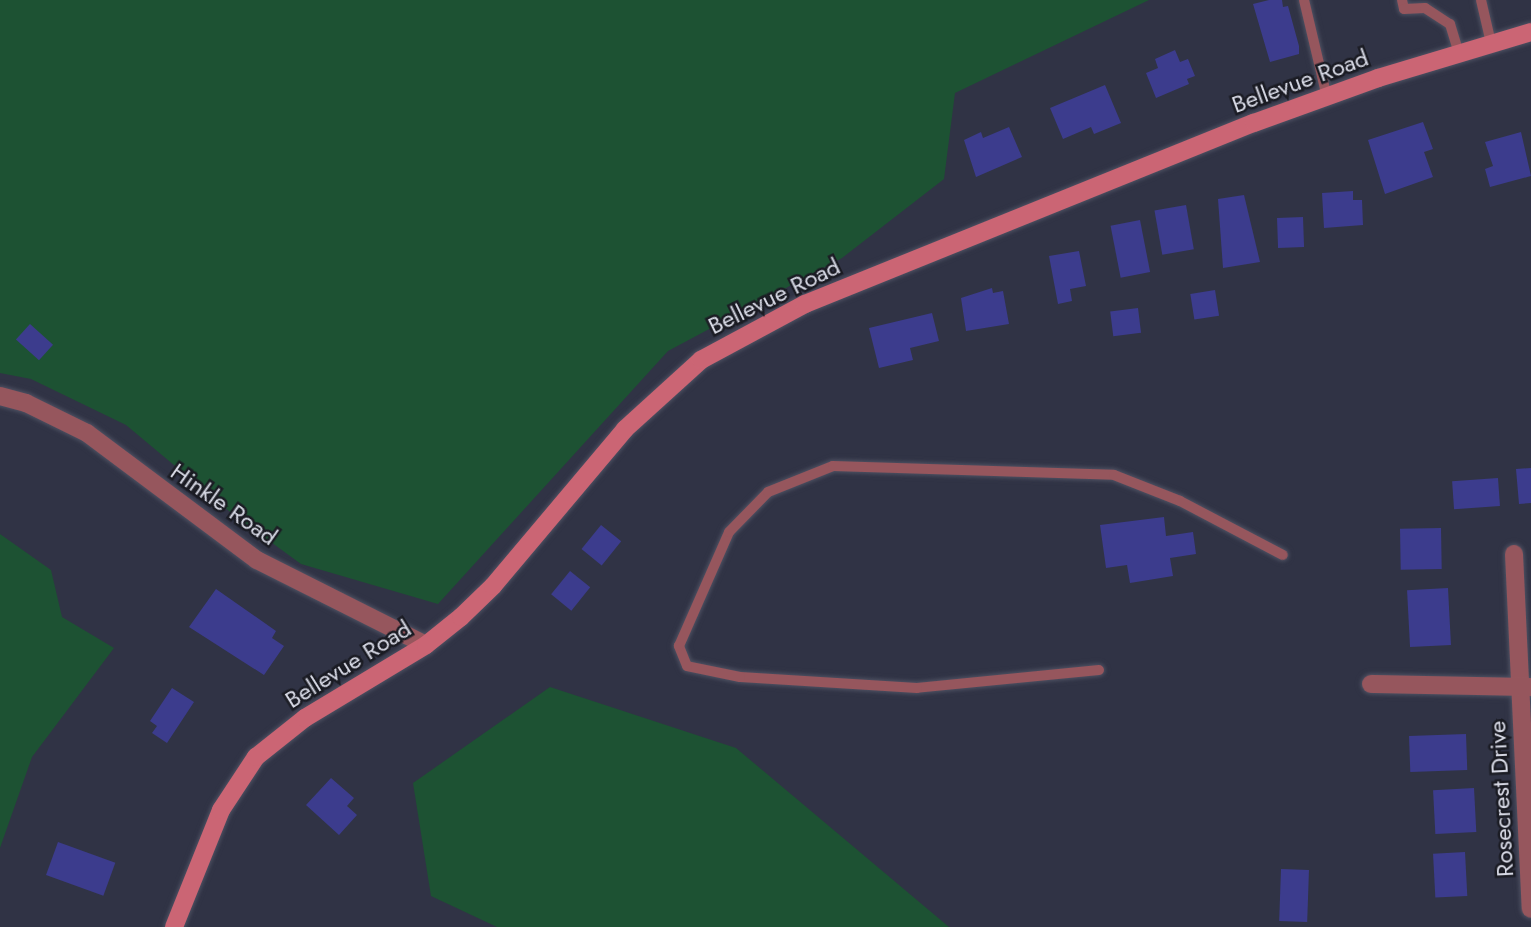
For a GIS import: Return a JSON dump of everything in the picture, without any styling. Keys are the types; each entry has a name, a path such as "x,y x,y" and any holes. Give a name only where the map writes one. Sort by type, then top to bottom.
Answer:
{"street":[{"name":"Bellevue Road","path":"174,927 220,810 256,757 305,718 426,645 493,586 625,429 692,367 738,336 805,304 1327,97 1531,32"},
{"name":"Hinkle Road","path":"0,396 26,403 87,433 257,560 426,645"},
{"name":"Rosecrest Drive","path":"1514,554 1526,687 1531,909"},
{"name":"Rosecrest Drive","path":"1371,684 1526,687"}],"lane":[{"path":"1304,0 1327,97"},
{"path":"1402,0 1404,9 1426,8 1450,24 1459,53"},
{"path":"1481,0 1492,43"},
{"path":"1099,670 917,688 740,677 687,666 679,646 729,532 768,492 833,466 1114,475 1180,501 1283,555"}],"green space":[{"path":"0,0 1149,0 955,93 944,179 842,258 668,351 438,604 301,564 235,516 126,425 31,379 0,373"},
{"path":"0,534 51,570 62,617 114,648 32,757 0,848"},
{"path":"550,687 736,748 949,927 497,927 431,896 413,783"}],"building":[{"path":"1282,0 1283,7 1288,6 1299,46 1299,54 1270,62 1253,4"},
{"path":"1175,50 1180,62 1188,59 1195,76 1187,79 1189,84 1156,98 1146,73 1158,68 1155,59"},
{"path":"1105,85 1121,123 1094,134 1091,127 1063,139 1050,108"},
{"path":"1423,122 1433,149 1424,152 1433,177 1385,194 1368,140"},
{"path":"1009,127 1022,157 976,177 964,140 981,132 983,138"},
{"path":"1521,132 1531,176 1490,187 1485,169 1493,166 1485,142"},
{"path":"1353,191 1353,200 1362,200 1363,225 1324,228 1322,193"},
{"path":"1244,195 1260,262 1223,268 1218,199"},
{"path":"1186,205 1194,249 1162,255 1154,211"},
{"path":"1303,217 1304,247 1278,248 1277,218"},
{"path":"1140,220 1150,272 1121,278 1111,226"},
{"path":"1079,251 1086,286 1070,289 1072,301 1058,304 1049,256"},
{"path":"992,288 993,293 1003,291 1009,324 966,331 961,298"},
{"path":"1215,290 1219,316 1194,320 1190,294"},
{"path":"1138,308 1141,333 1113,336 1110,311"},
{"path":"932,313 939,341 910,348 913,360 879,368 869,328"},
{"path":"30,324 53,345 39,360 16,340"},
{"path":"1531,468 1531,503 1519,504 1516,469"},
{"path":"1498,478 1500,506 1454,509 1452,481"},
{"path":"1164,517 1166,536 1193,532 1196,554 1170,558 1173,576 1130,583 1127,565 1106,568 1100,525"},
{"path":"601,525 621,541 602,565 581,549"},
{"path":"1441,528 1442,569 1401,570 1400,529"},
{"path":"570,571 590,587 571,611 551,594"},
{"path":"1448,588 1451,645 1410,647 1407,590"},
{"path":"216,589 276,631 272,638 284,646 264,675 189,627"},
{"path":"172,688 194,702 167,743 152,733 157,726 150,721"},
{"path":"1466,734 1467,770 1410,772 1409,736"},
{"path":"331,778 354,798 347,806 357,815 339,835 306,805"},
{"path":"1474,788 1476,832 1435,834 1433,790"},
{"path":"58,842 115,863 103,896 46,875"},
{"path":"1465,852 1467,896 1435,898 1433,854"},
{"path":"1281,869 1309,870 1307,922 1279,921"}]}
